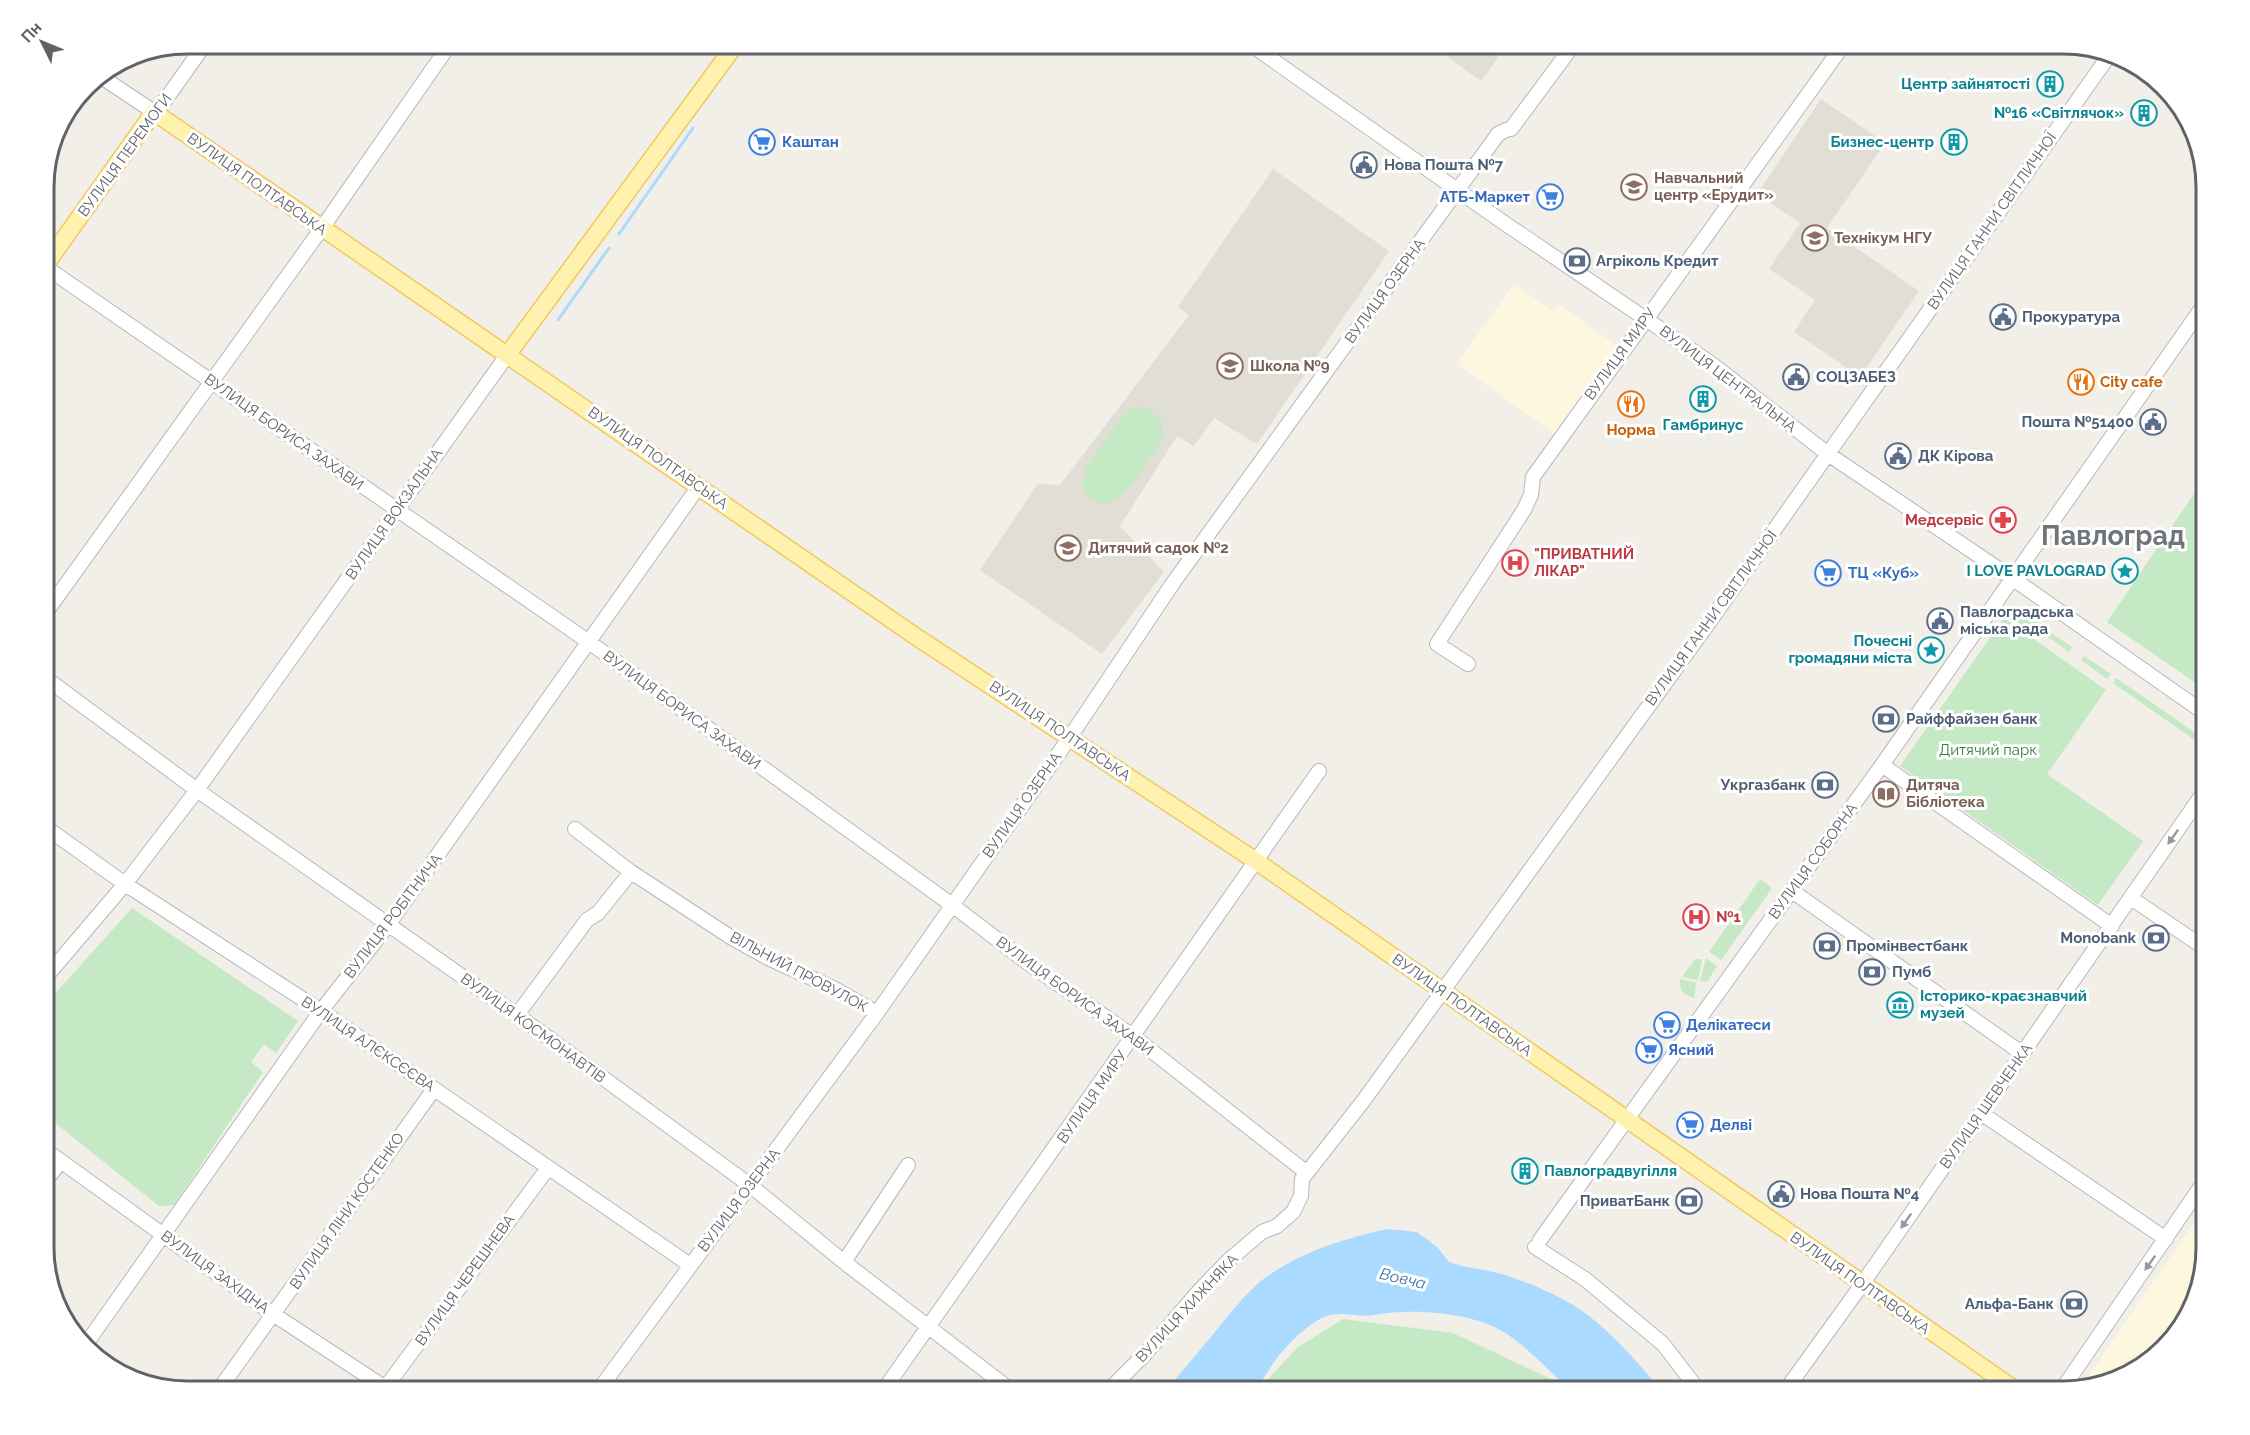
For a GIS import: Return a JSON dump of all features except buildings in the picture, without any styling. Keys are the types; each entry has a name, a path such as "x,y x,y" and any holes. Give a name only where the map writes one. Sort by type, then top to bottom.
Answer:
{"main road":[{"name":"ВУЛИЦЯ ВОКЗАЛЬНА","path":"508,354 729,54"},
{"name":"ВУЛИЦЯ ПОЛТАВСЬКА","path":"154,112 915,636 1070,736 1256,861 2001,1381"},
{"name":"ВУЛИЦЯ ПЕРЕМОГИ","path":"54,252 154,112"}],"street":[{"name":"ВУЛИЦЯ ПЕРЕМОГИ","path":"154,112 198,54"},
{"path":"54,601 322,228 443,54"},
{"name":"ВУЛИЦЯ ЦЕНТРАЛЬНА","path":"1264,54 1712,364 1828,454 2012,578 2196,707"},
{"name":"ВУЛИЦЯ ОЗЕРНА","path":"1509,129 1508,120 1556,54"},
{"name":"ВУЛИЦЯ ОЗЕРНА","path":"606,1381 877,1013 1070,736 1173,583 1498,134 1509,129 1566,54"},
{"name":"ВУЛИЦЯ МИРУ","path":"1468,664 1437,644 1524,510 1531,495 1533,477 1837,54"},
{"name":"ВУЛИЦЯ ГАННИ СВІТЛИЧНОЇ","path":"1307,1173 1364,1101 1828,454 2105,61"},
{"name":"ВУЛИЦЯ ПОЛТАВСЬКА","path":"107,81 154,112"},
{"name":"ВУЛИЦЯ БОРИСА ЗАХАВИ","path":"54,273 589,642 952,905 1028,963 1134,1037 1307,1173"},
{"name":"ВУЛИЦЯ СОБОРНА","path":"1691,1381 1663,1344 1585,1279 1537,1244 1882,765 2196,316"},
{"name":"ВУЛИЦЯ ВОКЗАЛЬНА","path":"54,967 125,884 197,790 508,354"},
{"name":"ВУЛИЦЯ РОБІТНИЧА","path":"90,1339 321,1011 388,925 699,486"},
{"name":"ВУЛИЦЯ КОСМОНАВТІВ","path":"54,684 197,790 517,1015 751,1186 844,1263 998,1381"},
{"path":"1882,765 2112,926"},
{"name":"ВУЛИЦЯ МИРУ","path":"891,1381 1319,771"},
{"name":"ВУЛИЦЯ ШЕВЧЕНКА","path":"1793,1381 2196,804"},
{"name":"ВІЛЬНИЙ ПРОВУЛОК","path":"575,829 631,872 732,938 768,958 835,989 877,1013"},
{"name":"ВУЛИЦЯ АЛЄКСЄЄВА","path":"54,833 125,884 321,1011 690,1265"},
{"path":"517,1015 587,920 598,913 631,872"},
{"path":"1792,891 2023,1054"},
{"path":"2131,898 2196,942"},
{"name":"ВУЛИЦЯ ЛІНИ КОСТЕНКО","path":"226,1381 434,1089"},
{"path":"1981,1113 2166,1239"},
{"name":"ВУЛИЦЯ ЗАХІДНА","path":"54,1156 273,1314 373,1381"},
{"path":"54,1170 61,1161"},
{"path":"844,1263 908,1165"},
{"name":"ВУЛИЦЯ ЧЕРЕШНЕВА","path":"393,1381 548,1168"},
{"name":"ВУЛИЦЯ ХИЖНЯКА","path":"1119,1381 1145,1354 1199,1290 1229,1260 1262,1232 1277,1226 1293,1212 1301,1196 1302,1179 1307,1173"},
{"path":"2069,1381 2196,1194"}],"shaded area":[{"path":"1443,54 1501,54 1481,81"},
{"name":"Технікум НГУ","path":"1821,99 1885,143 1827,228 1919,291 1860,377 1794,332 1815,300 1769,269 1800,223 1757,194"},
{"name":"Школа №9","path":"1273,169 1389,251 1257,444 1214,418 1194,446 1177,436 1120,526 1164,572 1102,654 980,570 1038,484 1060,485 1189,315 1178,307"},
{"path":"1514,284 1553,311 1558,304 1622,349 1559,437 1457,364"},
{"path":"2193,1224 2196,1227 2195,1266 2189,1291 2174,1322 2151,1348 2137,1359 2114,1371 2087,1379"}],"green space":[{"path":"1133,408 1150,409 1161,420 1163,436 1160,444 1142,472 1126,491 1109,503 1096,502 1088,496 1082,483 1086,467 1121,418"},
{"path":"2196,491 2196,683 2107,622"},
{"path":"2014,605 2040,623 2032,634 2006,616"},
{"name":"Дитячий парк","path":"2004,618 2106,690 2047,774 2143,841 2098,905 1900,766"},
{"path":"2045,629 2072,647 2069,652 2042,633"},
{"path":"2084,656 2111,674 2107,679 2081,660"},
{"path":"2116,678 2196,733 2196,741 2113,683"},
{"path":"1760,879 1772,888 1721,960 1709,952"},
{"path":"132,908 298,1021 276,1053 264,1044 251,1062 263,1072 174,1205 159,1206 54,1122 54,995"},
{"path":"1706,958 1717,966 1707,982 1700,981"},
{"path":"1695,959 1702,959 1698,980 1682,977"},
{"path":"1680,979 1696,983 1694,998 1682,992"},
{"path":"1343,1319 1453,1333 1555,1381 1266,1381 1298,1347"}],"water":[{"name":"Вовча","path":"1387,1229 1417,1232 1437,1247 1449,1262 1498,1273 1545,1290 1589,1316 1609,1333 1653,1381 1561,1381 1525,1348 1507,1334 1493,1327 1460,1316 1406,1312 1368,1316 1336,1314 1324,1317 1310,1325 1290,1343 1261,1381 1173,1381 1237,1305 1261,1281 1290,1262 1354,1237"}],"waterway":[{"path":"619,234 693,128"},
{"path":"558,320 609,248"}],"place":[{"name":"Центр зайнятості","path":"2050,84"},
{"name":"№16 «Світлячок»","path":"2144,113"},
{"name":"Каштан","path":"762,142"},
{"name":"Бизнес-центр","path":"1954,142"},
{"name":"Нова Пошта №7","path":"1364,165"},
{"name":"Навчальний центр «Ерудит»","path":"1634,187"},
{"name":"АТБ-Маркет","path":"1550,197"},
{"name":"Технікум НГУ","path":"1815,238"},
{"name":"Агріколь Кредит","path":"1577,261"},
{"name":"Прокуратура","path":"2003,317"},
{"name":"Школа №9","path":"1230,366"},
{"name":"СОЦЗАБЕЗ","path":"1796,377"},
{"name":"City cafe","path":"2081,382"},
{"name":"Гамбринус","path":"1703,399"},
{"name":"Норма","path":"1631,404"},
{"name":"Пошта №51400","path":"2153,422"},
{"name":"ДК Кірова","path":"1898,456"},
{"name":"Медсервіс","path":"2003,520"},
{"name":"Дитячий садок №2","path":"1068,548"},
{"name":"\"ПРИВАТНИЙ ЛІКАР\"","path":"1515,563"},
{"name":"I LOVE PAVLOGRAD","path":"2125,571"},
{"name":"ТЦ «Куб»","path":"1828,573"},
{"name":"Павлоградська міська рада","path":"1940,621"},
{"name":"Почесні громадяни міста","path":"1931,650"},
{"name":"Райффайзен банк","path":"1886,719"},
{"name":"Укргазбанк","path":"1825,785"},
{"name":"Дитяча Бiблiотека","path":"1886,794"},
{"name":"№1","path":"1696,917"},
{"name":"Monobank","path":"2156,938"},
{"name":"Промінвестбанк","path":"1827,946"},
{"name":"Пумб","path":"1872,972"},
{"name":"Історико-краєзнавчий музей","path":"1900,1005"},
{"name":"Делiкатеси","path":"1667,1025"},
{"name":"Ясний","path":"1649,1050"},
{"name":"Делві","path":"1690,1125"},
{"name":"Павлоградвугілля","path":"1525,1171"},
{"name":"Нова Пошта №4","path":"1781,1194"},
{"name":"ПриватБанк","path":"1689,1201"},
{"name":"Альфа-Банк","path":"2074,1304"}],"district":[{"name":"Павлоград","path":"2113,536"}]}
